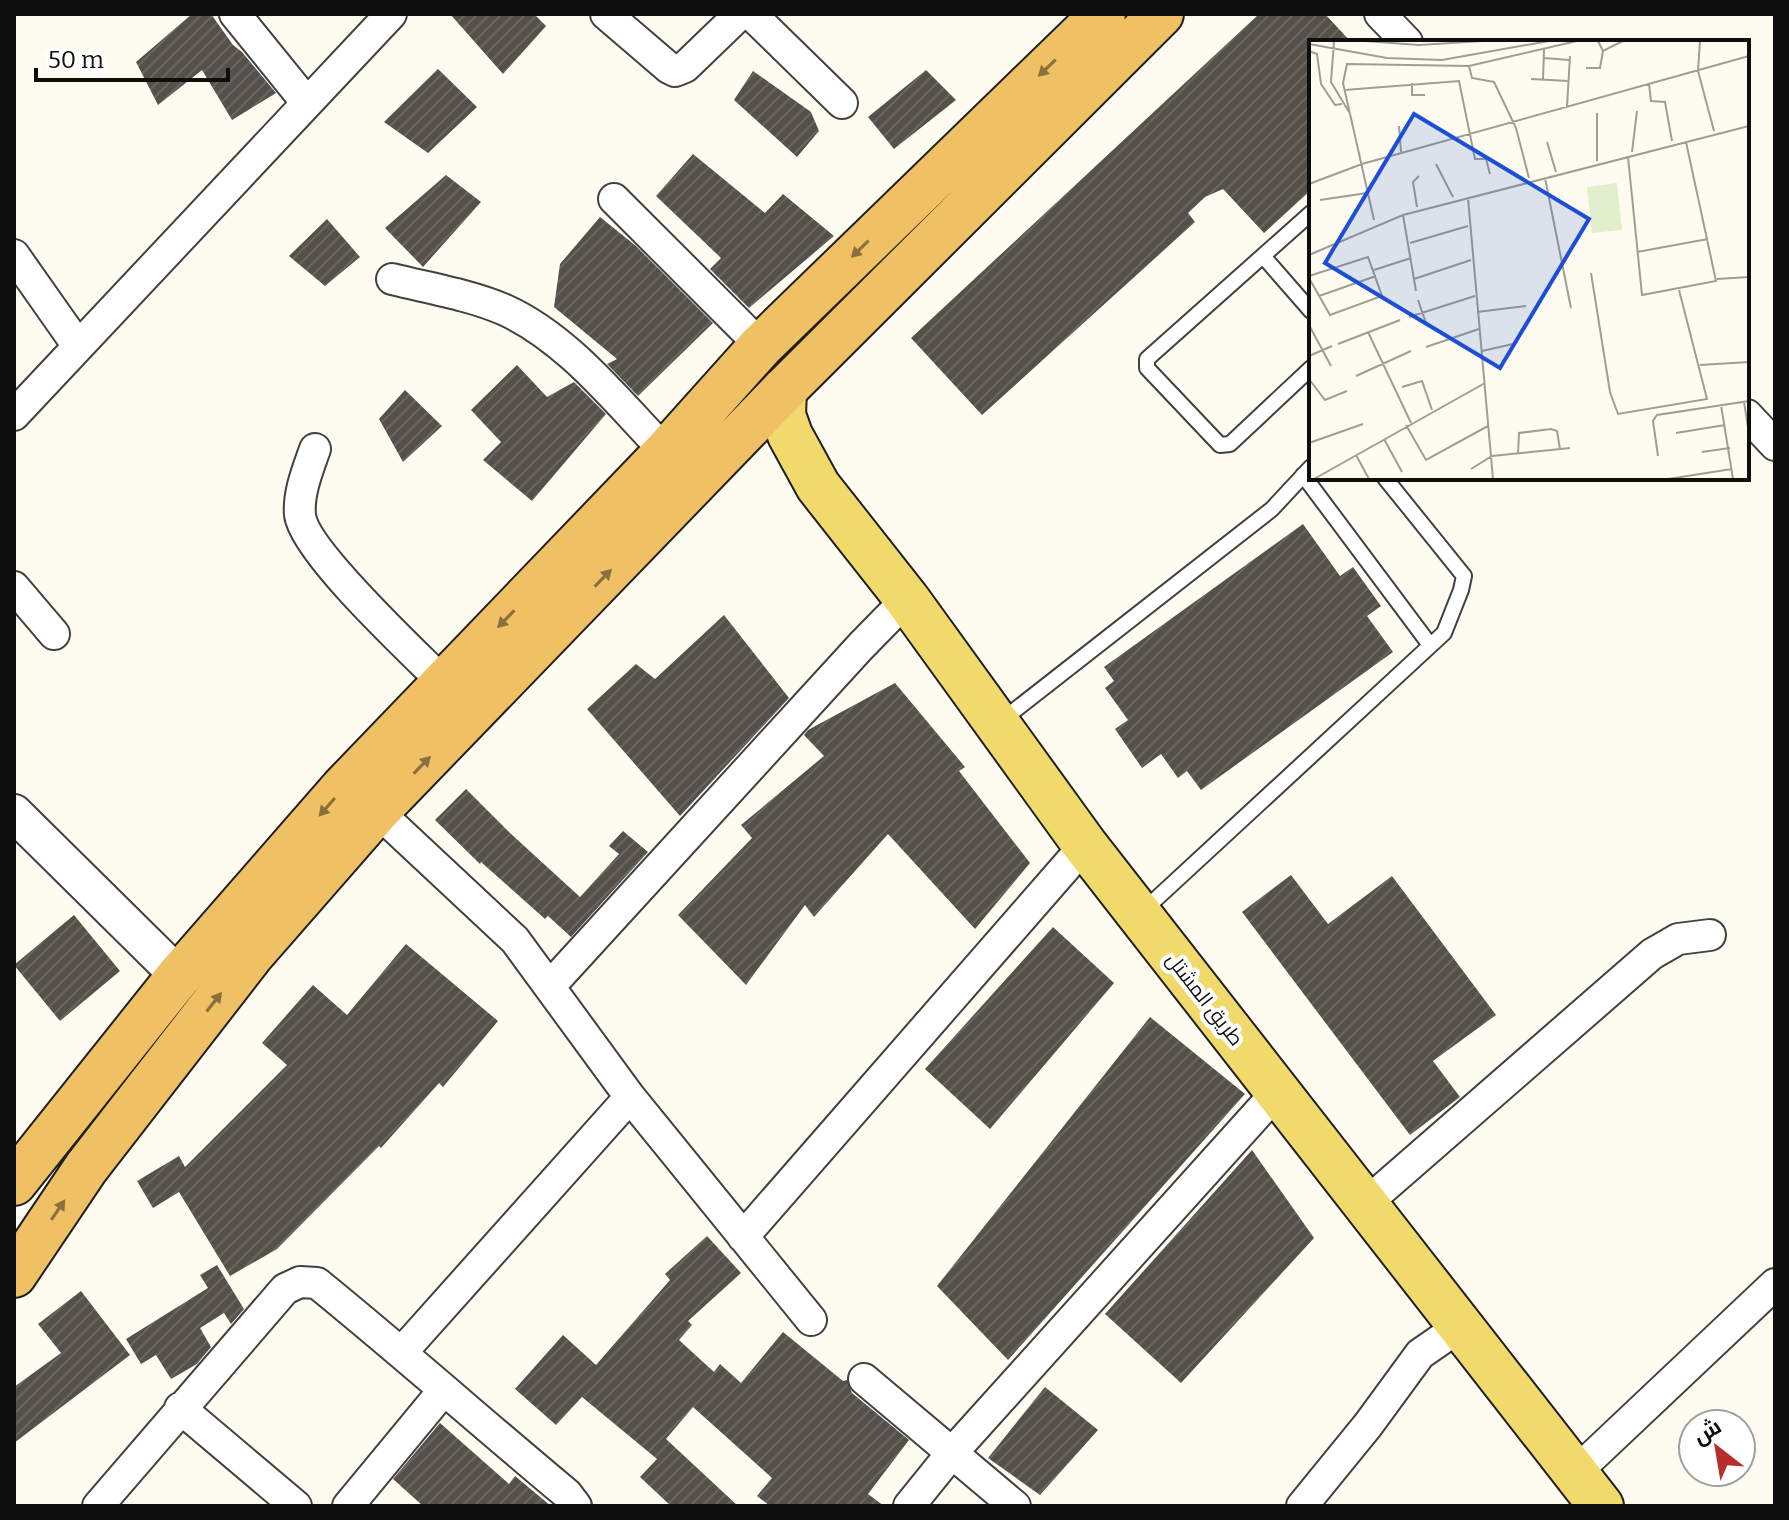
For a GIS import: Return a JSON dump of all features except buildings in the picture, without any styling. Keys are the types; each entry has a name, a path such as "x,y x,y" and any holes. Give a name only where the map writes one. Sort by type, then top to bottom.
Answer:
{"highway":[{"path":"14,1183 179,976 343,788 666,452 761,346 1103,14"},
{"path":"14,1275 86,1168 242,966 377,811 784,390 1161,14"}],"main road":[{"name":"طريق المشتل","path":"784,390 783,415 790,435 818,486 907,599 1085,845 1588,1490"},
{"name":"طريق المشتل","path":"734,444 754,446 778,454 818,486"}],"street":[{"path":"235,14 307,103"},
{"path":"14,415 391,14"},
{"path":"606,14 675,71 685,67 740,14"},
{"path":"751,14 842,103"},
{"path":"1380,14 1405,40"},
{"path":"614,199 761,346"},
{"path":"14,255 78,346"},
{"path":"392,279 504,310 544,334 582,366 666,452"},
{"path":"1749,417 1775,445"},
{"path":"315,449 304,483 300,517 319,550 359,599 444,683"},
{"path":"14,587 54,634"},
{"path":"550,986 907,599"},
{"path":"377,811 515,940 630,1097 811,1320"},
{"path":"14,813 179,976"},
{"path":"743,1237 1085,845"},
{"path":"1364,1205 1652,954 1678,939 1710,935"},
{"path":"909,1506 951,1454 1277,1092"},
{"path":"402,1352 630,1097"},
{"path":"98,1506 285,1289 300,1282 317,1283 567,1494 576,1506"},
{"path":"1588,1490 1775,1284"},
{"path":"1302,1506 1368,1425 1420,1354 1459,1327"},
{"path":"864,1379 1015,1506"},
{"path":"348,1506 443,1391"},
{"path":"180,1408 296,1506"}],"lane":[{"path":"1309,215 1147,359 1147,368 1224,446 1230,444 1309,370"},
{"path":"1263,256 1309,309"},
{"path":"997,724 1272,509 1307,471"},
{"path":"1313,480 1430,645"},
{"path":"1139,914 1444,633 1464,576 1387,480"}]}
